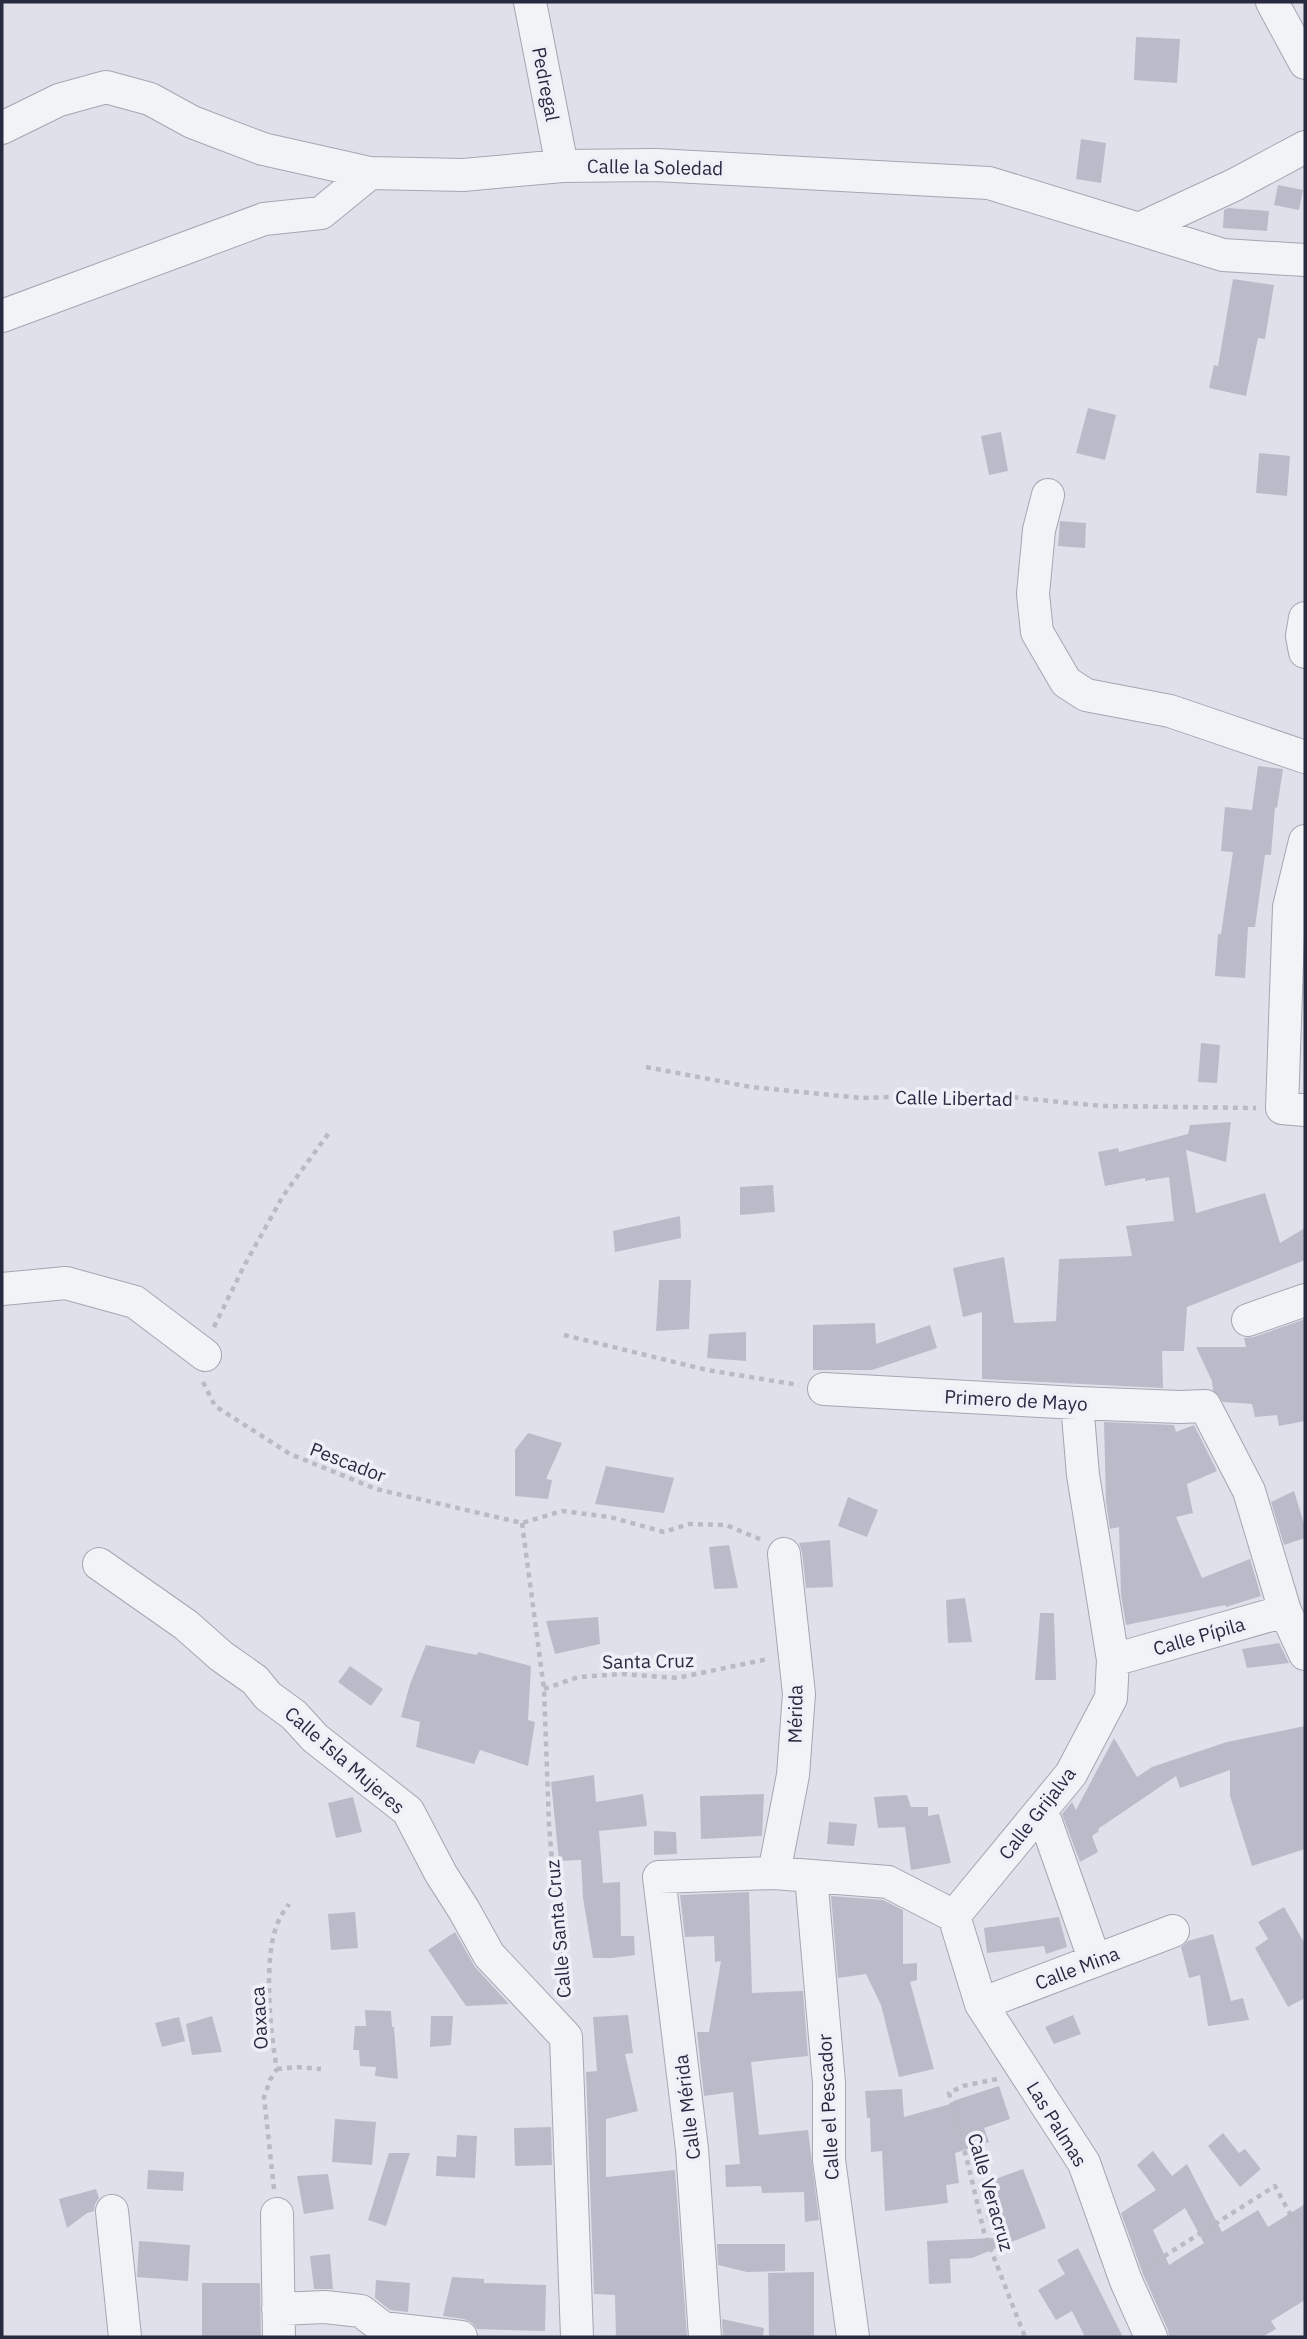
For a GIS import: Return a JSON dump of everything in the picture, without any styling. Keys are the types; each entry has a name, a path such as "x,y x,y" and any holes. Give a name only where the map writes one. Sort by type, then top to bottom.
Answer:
{"street":[{"name":"Pedregal","path":"530,2 562,166"},
{"path":"1272,2 1305,63"},
{"name":"Calle la Soledad","path":"2,128 59,100 106,87 150,99 192,122 262,149 370,173 463,175 562,166 656,165 989,183 1223,255 1305,260"},
{"path":"1139,229 1234,185 1305,147"},
{"path":"2,316 264,219 321,213 370,173"},
{"path":"1048,495 1036,552 1032,594 1037,632 1066,682 1086,695 1170,710 1305,757"},
{"path":"1305,618 1302,636 1305,652"},
{"path":"1294,1109 1289,907 1305,841"},
{"path":"2,1289 66,1283 135,1302 205,1354"},
{"path":"1248,1320 1305,1300"},
{"name":"Primero de Mayo","path":"824,1389 1077,1403 1205,1406 1249,1491 1285,1611 1305,1654"},
{"name":"Calle Grijalva","path":"954,1916 1071,1774 1111,1698 1113,1660 1083,1475 1077,1403"},
{"name":"Mérida","path":"774,1873 793,1775 799,1694 784,1554"},
{"name":"Calle Isla Mujeres","path":"99,1564 186,1625 221,1656 255,1679 268,1696 294,1715 315,1738 408,1811 441,1874 489,1955 566,2037"},
{"name":"Calle Pípila","path":"1113,1660 1285,1611"},
{"path":"1038,1814 1046,1822 1095,1961"},
{"path":"774,1873 888,1882 954,1916"},
{"name":"Calle Mérida","path":"705,2337 692,2149 659,1877 774,1873"},
{"name":"Calle el Pescador","path":"811,1877 829,2083 829,2160 853,2337"},
{"name":"Las Palmas","path":"954,1916 981,2004 1084,2163 1126,2281 1151,2337"},
{"name":"Calle Mina","path":"981,2004 1172,1931"},
{"path":"566,2037 577,2337"},
{"path":"112,2211 125,2337"},
{"path":"277,2214 278,2323 325,2307 361,2311 383,2328 461,2337"}],"path":[{"name":"Calle Libertad","path":"646,1067 751,1087 862,1098 979,1094 1102,1106 1294,1109"},
{"name":"Pescador","path":"331,1130 283,1196 243,1266 214,1327 205,1354 202,1380 215,1406 290,1454 376,1489 522,1523 562,1511 610,1517 664,1532 689,1524 726,1525 756,1535 784,1554"},
{"path":"564,1335 707,1370 824,1389"},
{"name":"Calle Santa Cruz","path":"522,1523 544,1689 549,1825 566,2037"},
{"name":"Santa Cruz","path":"544,1689 578,1677 622,1674 677,1678 711,1673 793,1653"},
{"name":"Oaxaca","path":"277,2214 264,2097 270,2080 278,2069 271,2040 272,1947 279,1919 289,1905"},
{"path":"278,2069 321,2069"},
{"name":"Calle Veracruz","path":"1025,2073 962,2086 949,2093 984,2232 1025,2337"},
{"path":"1126,2281 1275,2186 1305,2242"}],"building":[{"path":"1136,37 1180,39 1177,83 1134,80"},
{"path":"1081,139 1106,143 1101,183 1076,179"},
{"path":"1278,185 1303,190 1299,210 1274,205"},
{"path":"1224,210 1269,211 1267,231 1223,228"},
{"path":"1233,279 1274,285 1265,339 1258,338 1246,396 1209,388 1214,365 1218,366"},
{"path":"1088,408 1116,415 1105,460 1076,453"},
{"path":"1001,432 1008,471 989,475 981,436"},
{"path":"1259,453 1290,456 1287,496 1256,493"},
{"path":"1060,521 1086,523 1085,548 1058,546"},
{"path":"1258,766 1283,769 1277,808 1275,807 1271,855 1265,855 1255,927 1248,927 1245,978 1215,976 1218,934 1221,934 1233,852 1221,851 1225,807 1252,810"},
{"path":"1201,1043 1220,1045 1217,1083 1198,1082"},
{"path":"1231,1122 1226,1162 1186,1150 1196,1213 1265,1193 1280,1243 1305,1228 1305,1260 1187,1307 1184,1351 1162,1351 1163,1388 982,1379 982,1312 963,1317 953,1268 1004,1257 1014,1323 1056,1321 1059,1259 1132,1256 1126,1226 1174,1221 1169,1177 1145,1181 1145,1178 1105,1186 1098,1152 1118,1148 1119,1152 1188,1134 1190,1125"},
{"path":"773,1185 775,1212 740,1215 740,1187"},
{"path":"680,1216 681,1238 615,1252 613,1231"},
{"path":"659,1280 691,1280 689,1329 656,1331"},
{"path":"1305,1319 1305,1421 1279,1426 1277,1415 1255,1417 1252,1404 1223,1402 1213,1390 1212,1381 1196,1347 1246,1347 1244,1338"},
{"path":"875,1323 876,1344 930,1325 937,1348 872,1370 813,1370 813,1325"},
{"path":"746,1332 746,1361 707,1358 709,1334"},
{"path":"1104,1422 1174,1425 1176,1432 1194,1425 1217,1471 1187,1484 1193,1513 1176,1517 1202,1578 1250,1559 1261,1596 1226,1607 1225,1605 1126,1625 1121,1595 1119,1527 1110,1529 1106,1502"},
{"path":"528,1433 562,1443 546,1479 552,1480 548,1499 515,1496 515,1450"},
{"path":"606,1466 674,1478 664,1513 595,1504"},
{"path":"1294,1491 1305,1527 1305,1538 1284,1545 1271,1502"},
{"path":"848,1497 878,1510 867,1537 838,1526"},
{"path":"830,1540 833,1587 806,1588 799,1543"},
{"path":"729,1545 738,1588 714,1589 709,1547"},
{"path":"965,1598 972,1642 948,1643 946,1600"},
{"path":"1040,1613 1054,1613 1056,1680 1035,1680"},
{"path":"598,1617 600,1644 555,1654 546,1621"},
{"path":"1279,1643 1289,1663 1247,1668 1242,1649"},
{"path":"426,1645 477,1655 478,1652 531,1666 528,1720 535,1722 528,1766 480,1750 474,1764 416,1747 420,1722 401,1717 410,1684"},
{"path":"350,1666 383,1689 371,1706 338,1682"},
{"path":"1305,1726 1305,1849 1252,1866 1230,1796 1230,1770 1180,1788 1176,1776 1098,1829 1092,1836 1098,1852 1080,1862 1062,1814 1072,1802 1076,1810 1114,1738 1137,1777 1152,1767 1227,1742"},
{"path":"594,1775 596,1802 643,1794 647,1826 599,1831 603,1883 620,1882 621,1936 634,1936 635,1955 593,1958 583,1898 581,1860 559,1861 551,1782"},
{"path":"764,1794 762,1836 701,1839 700,1796"},
{"path":"907,1795 911,1807 928,1807 928,1816 939,1814 951,1863 911,1870 905,1827 878,1828 874,1797"},
{"path":"353,1797 362,1832 336,1838 328,1803"},
{"path":"829,1822 857,1824 854,1846 827,1844"},
{"path":"654,1831 676,1832 677,1854 654,1855"},
{"path":"749,1892 752,1993 803,1991 808,2056 751,2062 759,2135 808,2130 819,2220 805,2222 804,2192 762,2193 761,2186 726,2187 725,2165 740,2164 733,2092 704,2096 697,2032 709,2032 721,1961 715,1962 714,1936 685,1937 680,1895"},
{"path":"831,1896 883,1900 903,1910 903,1964 917,1963 917,1980 910,1982 934,2069 899,2077 881,2005 866,1974 838,1978"},
{"path":"1284,1907 1305,1944 1305,1998 1288,2007 1255,1948 1268,1939 1258,1922"},
{"path":"355,1912 358,1948 331,1950 328,1914"},
{"path":"1059,1917 1067,1947 1046,1954 1044,1946 987,1953 984,1928"},
{"path":"455,1932 475,1967 509,2004 466,2006 428,1950"},
{"path":"1213,1934 1231,2001 1243,1998 1249,2020 1208,2026 1200,1975 1189,1978 1181,1947 1188,1941"},
{"path":"365,2010 391,2011 398,2079 375,2076 376,2067 360,2066 359,2050 353,2050 355,2026 366,2026"},
{"path":"628,2015 633,2053 625,2054 638,2111 606,2119 606,2177 675,2170 687,2337 616,2337 615,2295 594,2294 586,2072 597,2071 593,2017"},
{"path":"1073,2015 1081,2034 1054,2044 1045,2027"},
{"path":"212,2016 222,2052 192,2055 186,2024"},
{"path":"431,2016 453,2016 451,2045 430,2047"},
{"path":"179,2017 185,2041 162,2047 155,2023"},
{"path":"999,2086 1010,2119 984,2128 989,2142 955,2153 959,2183 946,2185 948,2203 885,2211 882,2151 871,2152 870,2118 867,2118 865,2091 902,2089 904,2117 954,2103 953,2101"},
{"path":"335,2119 376,2122 372,2165 332,2162"},
{"path":"551,2127 552,2165 515,2166 514,2128"},
{"path":"1223,2133 1239,2153 1245,2149 1261,2169 1240,2187 1208,2146"},
{"path":"457,2135 477,2136 475,2178 436,2176 437,2156 456,2157"},
{"path":"1153,2151 1172,2176 1187,2164 1222,2232 1258,2210 1268,2227 1305,2204 1305,2300 1271,2321 1276,2329 1262,2337 1169,2337 1121,2213 1156,2190 1137,2165","holes":["1185,2208 1204,2243 1169,2265 1153,2230"]},
{"path":"389,2153 410,2153 386,2226 368,2220"},
{"path":"1023,2169 1046,2228 972,2258 950,2259 951,2283 929,2284 927,2241 995,2238 986,2216 993,2213 982,2184"},
{"path":"148,2170 184,2172 183,2191 147,2189"},
{"path":"328,2174 334,2209 304,2214 297,2176"},
{"path":"96,2189 99,2198 94,2211 67,2228 59,2199"},
{"path":"139,2241 190,2245 188,2281 137,2277"},
{"path":"717,2244 785,2244 785,2271 747,2272 718,2265"},
{"path":"1078,2248 1123,2337 1085,2337 1072,2311 1056,2320 1038,2290 1065,2274 1057,2260"},
{"path":"330,2254 333,2289 314,2289 310,2256"},
{"path":"814,2272 814,2337 769,2337 768,2273"},
{"path":"452,2277 484,2279 484,2283 546,2285 545,2331 477,2329 464,2319 443,2316"},
{"path":"376,2280 410,2283 408,2312 390,2310 375,2298"},
{"path":"202,2283 260,2283 261,2337 202,2337"},
{"path":"722,2319 764,2328 763,2337 723,2337"}]}
